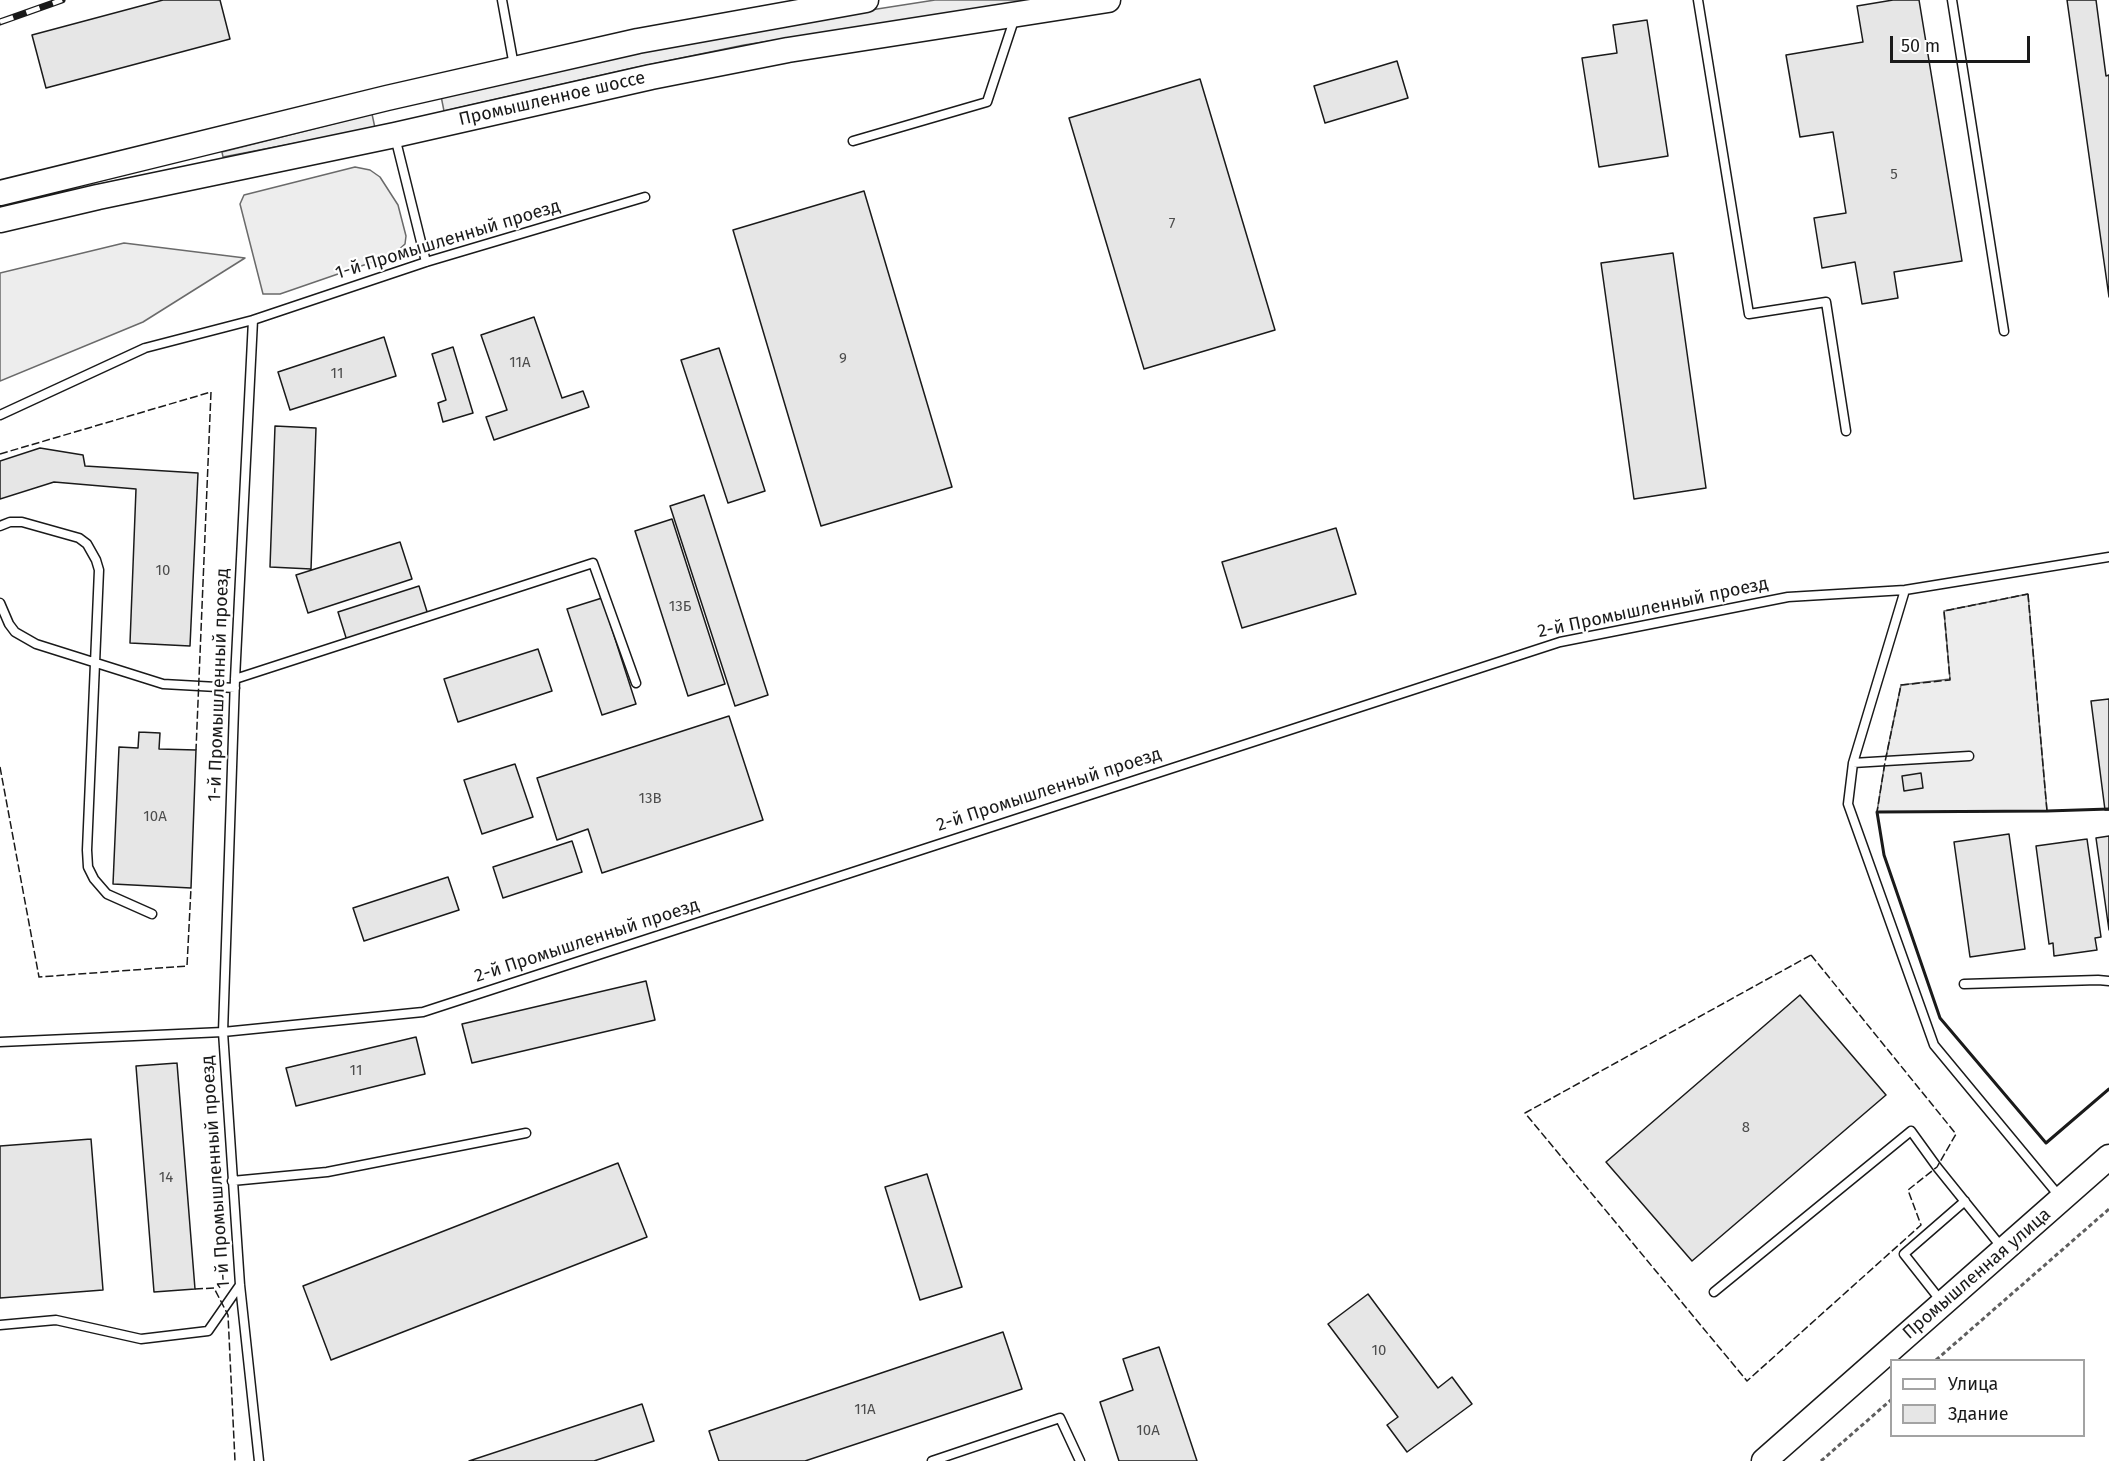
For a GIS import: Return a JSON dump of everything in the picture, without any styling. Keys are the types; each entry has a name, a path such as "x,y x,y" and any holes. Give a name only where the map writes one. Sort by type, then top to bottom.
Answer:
{"main road":[{"name":"Промышленное шоссе","path":"0,193 638,41 866,0"},
{"name":"Промышленное шоссе","path":"0,220 651,77 788,50 1108,0"},
{"path":"387,99 395,135"},
{"name":"Промышленная улица","path":"1764,1461 2109,1157"}],"lane":[{"path":"502,0 514,69"},
{"path":"1698,0 1749,314 1826,302 1845,431"},
{"path":"1952,0 2004,331"},
{"path":"853,141 987,102 1016,14"},
{"path":"395,135 426,262"},
{"name":"1-й Промышленный проезд","path":"258,1461 240,1285 223,1032 235,684 253,320 426,262 645,197"},
{"path":"0,415 145,348 253,320"},
{"path":"0,526 10,522 22,522 79,538 92,552 99,570 88,867 94,879 107,894 152,914"},
{"name":"2-й Промышленный проезд","path":"0,1042 223,1032 423,1012 1560,642 1788,597 1905,590 2109,557"},
{"path":"0,603 9,624 24,639 163,684 235,684 593,563 636,683"},
{"path":"1905,590 1853,764 1848,804 1934,1045 2062,1199"},
{"path":"1853,764 1969,756"},
{"path":"1964,984 2109,981"},
{"path":"1714,1292 1911,1131 2004,1250"},
{"path":"232,1181 327,1172 526,1133"},
{"path":"1943,1304 1904,1254 1965,1201"},
{"path":"0,1325 56,1320 141,1339 208,1331 240,1285"},
{"path":"932,1461 1060,1418 1080,1461"}],"path":[{"path":"1937,1359 2109,1209"},
{"path":"1821,1461 1890,1401"}],"shaded area":[{"path":"935,0 1035,0 744,45 444,111 441,96 631,53 800,21"},
{"path":"372,114 375,128 223,157 222,152"},
{"path":"355,167 370,170 380,177 398,205 406,236 405,244 393,255 280,294 263,294 240,204 244,195"},
{"path":"124,243 245,258 143,322 0,381 0,273"},
{"path":"2028,594 2047,811 1877,812 1901,685 1950,679 1944,611"}],"building":[{"path":"163,0 220,0 230,39 46,88 32,35"},
{"path":"1893,0 1919,0 1962,261 1894,272 1898,298 1862,304 1855,262 1822,268 1814,218 1846,213 1833,132 1800,137 1786,55 1863,42 1857,6"},
{"path":"2067,0 2096,0 2106,76 2109,75 2109,297"},
{"path":"1647,20 1668,156 1599,167 1582,58 1617,53 1613,25"},
{"path":"1397,61 1408,98 1325,123 1314,86"},
{"path":"1200,79 1275,330 1144,369 1069,118"},
{"path":"864,191 952,487 821,526 733,230"},
{"path":"1673,253 1706,488 1634,499 1601,263"},
{"path":"534,317 562,398 583,391 589,407 494,440 486,417 507,410 481,335"},
{"path":"384,337 396,376 290,410 278,372"},
{"path":"453,347 473,413 443,422 438,403 446,400 432,354"},
{"path":"719,348 765,491 728,503 681,360"},
{"path":"275,426 316,428 311,569 270,567"},
{"path":"40,448 83,455 85,466 198,473 190,646 130,643 136,489 54,482 0,499 0,461"},
{"path":"704,495 768,695 735,706 670,506"},
{"path":"672,519 725,684 688,696 635,531"},
{"path":"1336,528 1356,594 1242,628 1222,562"},
{"path":"400,542 412,579 308,613 296,575"},
{"path":"419,586 429,618 348,644 338,612"},
{"path":"602,598 636,704 602,715 567,609"},
{"path":"538,649 552,691 458,722 444,679"},
{"path":"2109,699 2109,810 2105,810 2091,701"},
{"path":"729,716 763,820 602,873 588,829 557,840 537,778"},
{"path":"139,732 160,733 159,749 196,750 191,888 113,884 119,747 138,748"},
{"path":"515,764 533,817 482,834 464,780"},
{"path":"1921,773 1923,788 1904,791 1902,776"},
{"path":"2009,834 2025,949 1970,957 1954,842"},
{"path":"2109,836 2109,930 2096,838"},
{"path":"2087,839 2101,937 2095,938 2097,950 2054,956 2053,943 2049,944 2036,846"},
{"path":"572,841 582,872 503,898 493,867"},
{"path":"448,877 459,910 364,941 353,908"},
{"path":"646,981 655,1020 472,1063 462,1024"},
{"path":"1800,995 1886,1095 1692,1261 1606,1162"},
{"path":"416,1037 425,1074 296,1106 286,1068"},
{"path":"177,1063 195,1289 154,1292 136,1066"},
{"path":"91,1139 103,1290 0,1298 0,1146"},
{"path":"618,1163 647,1237 331,1360 303,1286"},
{"path":"927,1174 962,1287 920,1300 885,1187"},
{"path":"1368,1294 1438,1388 1452,1377 1472,1404 1407,1452 1387,1425 1398,1417 1328,1324"},
{"path":"1003,1332 1022,1389 805,1461 719,1461 709,1431"},
{"path":"1159,1347 1197,1461 1119,1461 1100,1402 1133,1390 1123,1359"},
{"path":"642,1404 654,1441 594,1461 469,1461"}],"railway":[{"path":"0,22 62,0"}],"fence":[{"path":"0,454 211,392 196,750"},
{"path":"2028,594 2047,811 1877,812 1901,685 1950,680 1944,611 2028,594"},
{"path":"0,767 39,977 187,966 191,888"},
{"path":"1811,955 1956,1134 1937,1167 1908,1190 1921,1225 1747,1381 1525,1113 1811,955"},
{"path":"195,1289 214,1288 228,1315 235,1461"}],"wall":[{"path":"2109,809 1877,812 1884,855 1940,1018 2046,1143 2109,1089"}]}
